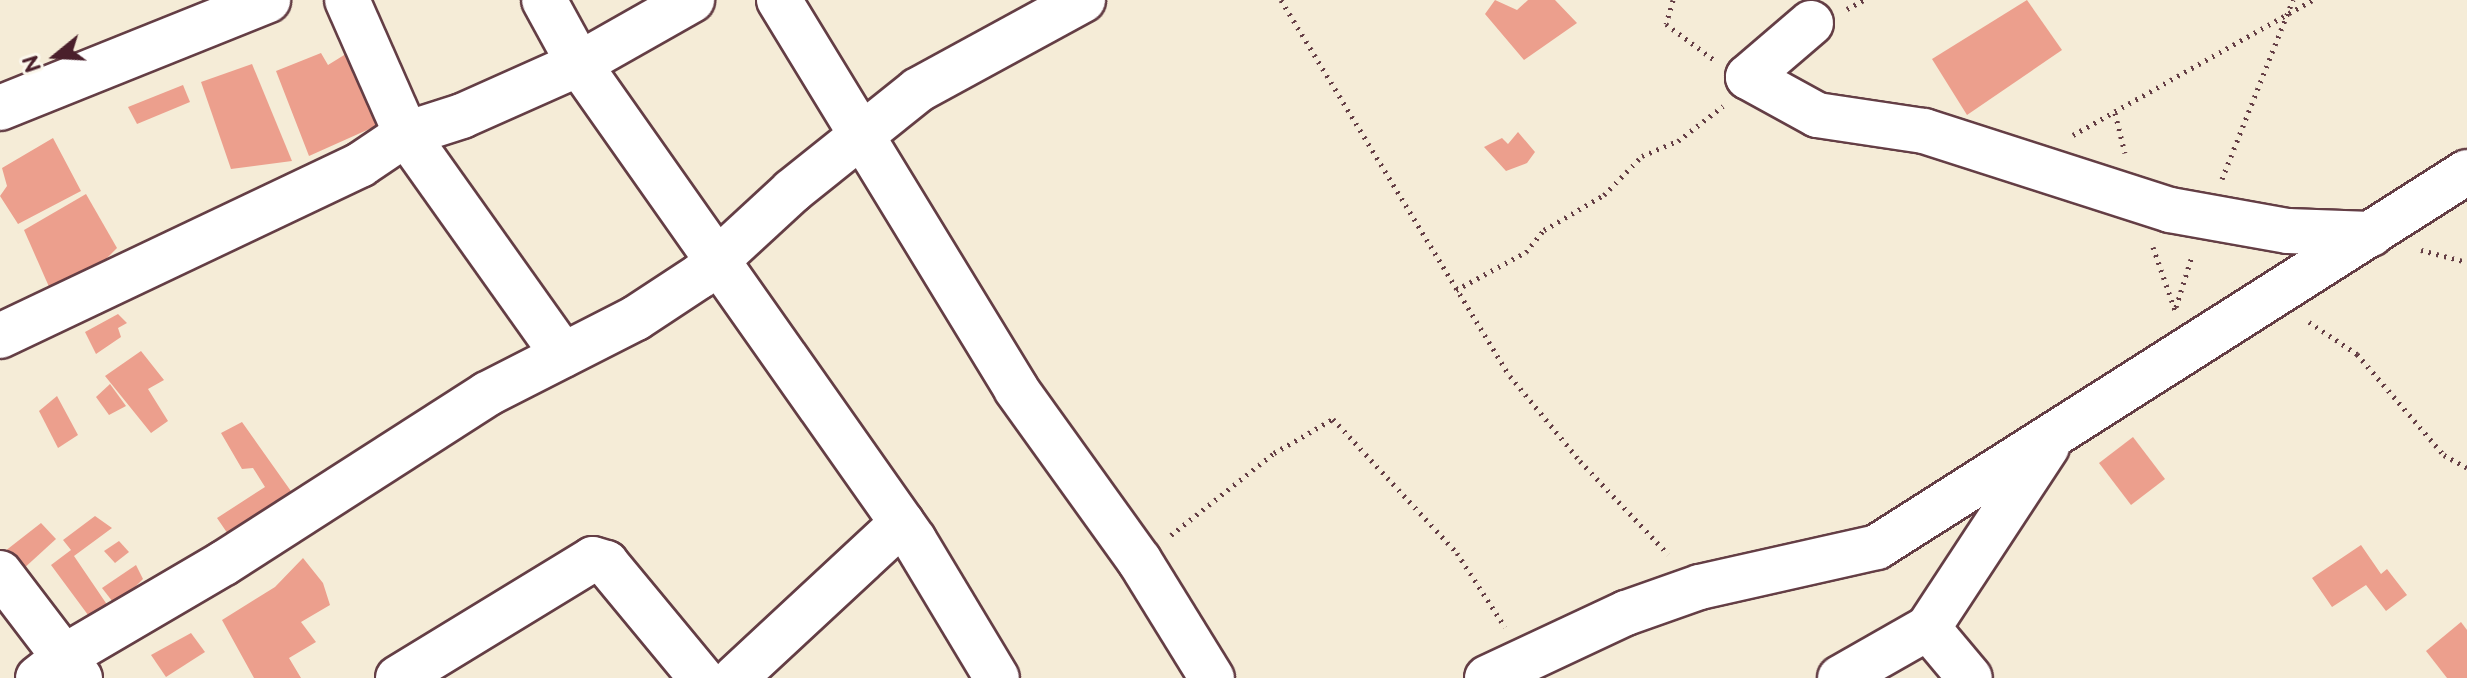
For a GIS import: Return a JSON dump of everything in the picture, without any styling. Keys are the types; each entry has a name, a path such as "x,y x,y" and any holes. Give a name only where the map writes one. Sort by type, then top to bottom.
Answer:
{"street":[{"path":"0,108 268,0"},
{"path":"347,0 406,134 563,355"},
{"path":"544,0 579,64 715,262 902,523 997,678"},
{"path":"0,336 360,165 406,134 462,116 579,64 692,0"},
{"path":"779,0 1016,389 1139,560 1212,678"},
{"path":"0,573 62,670 487,394 636,318 715,262 792,191 918,90 1083,0"},
{"path":"1811,23 1748,77 1817,115 1924,131 2170,210 2288,231 2371,234"},
{"path":"1504,669 1626,613 1700,587 1877,547 2467,172"},
{"path":"1840,678 1928,628 2054,435"},
{"path":"735,678 902,523"},
{"path":"398,678 593,559 606,563 701,678"},
{"path":"1928,628 1970,678"}],"path":[{"path":"1281,0 1510,376 1580,461 1700,587"},
{"path":"2023,161 2313,0"},
{"path":"1456,290 1526,252 1544,230 1604,195 1642,156 1678,141"},
{"path":"2137,199 2175,311"},
{"path":"2271,297 2357,354 2444,455 2467,468"},
{"path":"1139,560 1274,453 1333,419 1457,553 1489,597 1504,669"}],"building":[{"path":"1495,0 1517,10 1528,0 1555,0 1577,23 1524,60 1485,14"},
{"path":"2027,0 2062,50 1967,115 1932,59"},
{"path":"349,52 376,126 309,156 276,71 321,53 328,65"},
{"path":"252,64 292,161 231,169 201,82"},
{"path":"183,85 190,102 137,124 128,107"},
{"path":"1518,132 1535,152 1527,163 1506,171 1484,147 1502,138 1508,144"},
{"path":"53,138 81,191 18,224 0,196 7,186 2,168"},
{"path":"86,194 117,248 91,274 50,289 24,230"},
{"path":"118,314 127,323 118,328 121,337 96,354 85,332"},
{"path":"141,351 164,380 148,389 168,421 151,433 105,376"},
{"path":"110,384 126,406 109,415 96,397"},
{"path":"57,396 78,435 58,448 39,411"},
{"path":"242,422 293,494 230,537 217,518 265,487 253,468 242,469 221,433"},
{"path":"2133,437 2165,479 2131,505 2099,463"},
{"path":"95,516 112,528 74,556 108,606 91,619 51,565 71,550 63,540"},
{"path":"41,523 56,539 10,581 0,555"},
{"path":"119,541 129,552 115,563 104,551"},
{"path":"2361,545 2381,574 2387,569 2407,595 2386,611 2366,585 2332,607 2312,578"},
{"path":"303,558 323,583 330,605 301,622 316,642 289,658 301,678 254,678 222,620 275,587"},
{"path":"136,565 143,579 116,606 102,588"},
{"path":"2461,622 2467,630 2467,678 2447,678 2426,651"},
{"path":"191,633 205,652 166,677 151,655"}]}
